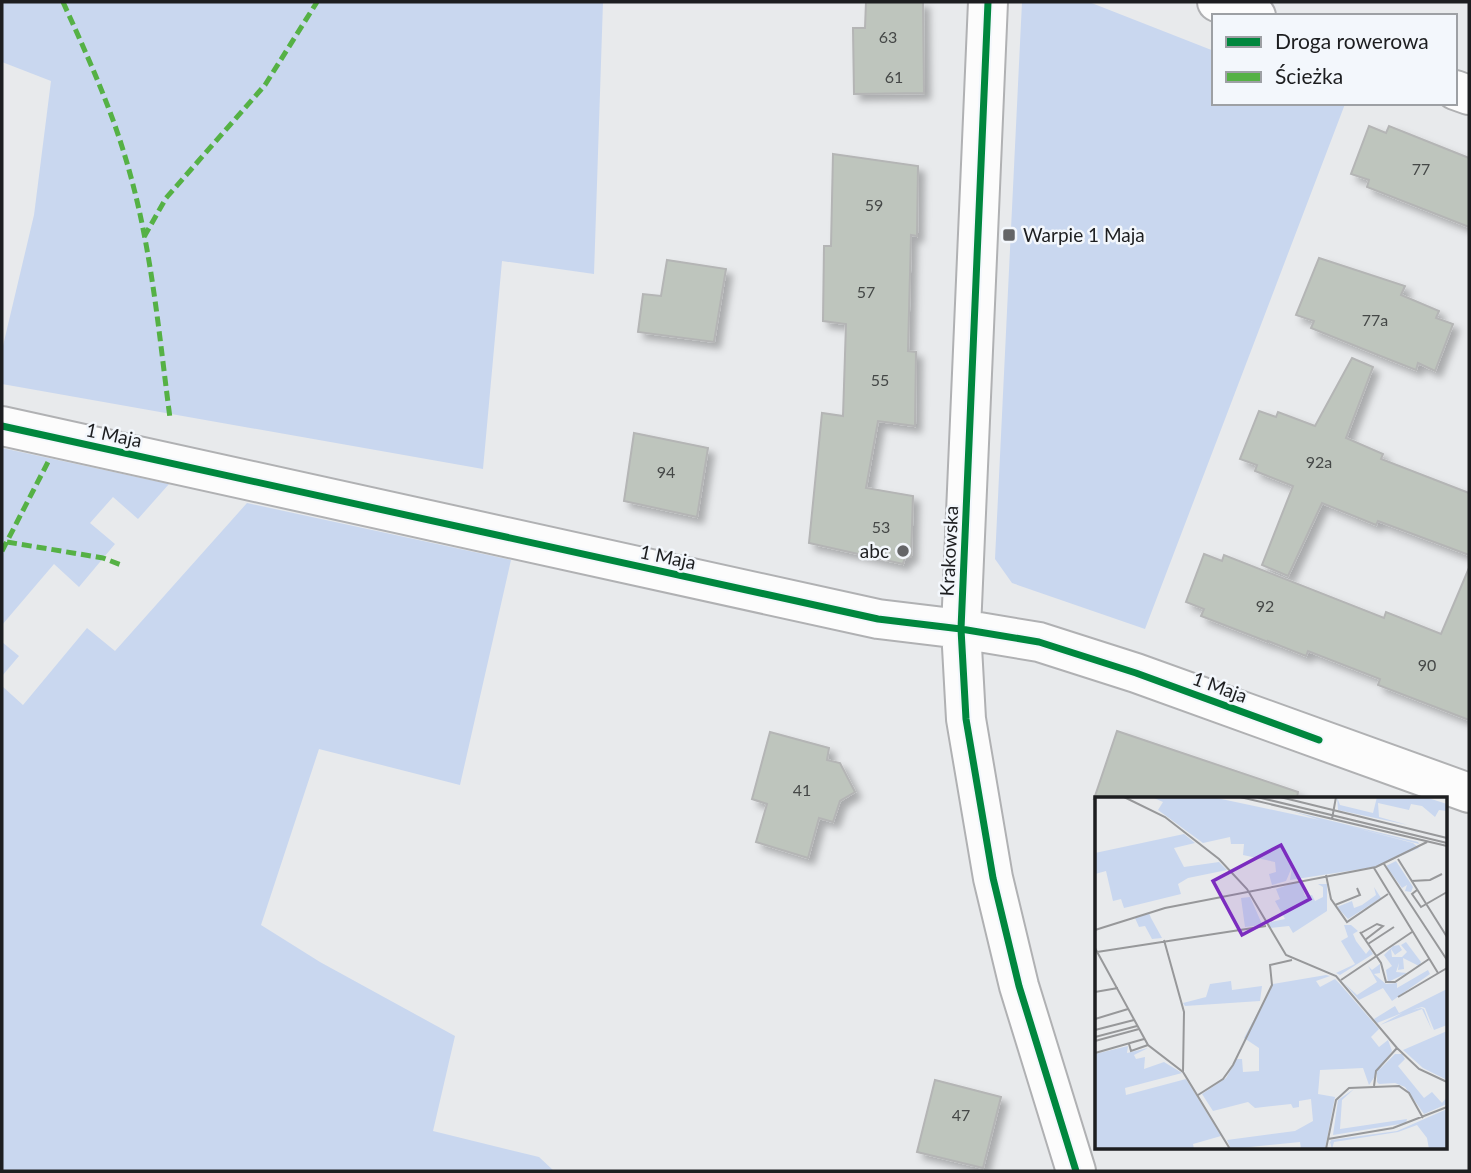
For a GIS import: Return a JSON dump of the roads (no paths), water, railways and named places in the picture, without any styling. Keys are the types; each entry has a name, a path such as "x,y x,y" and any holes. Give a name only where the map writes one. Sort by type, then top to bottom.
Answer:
{"street":[{"name":"Krakowska","path":"988,2 961,629 966,719 993,878 1019,986 1076,1171"},
{"path":"1217,2 1250,14"},
{"name":"1 Maja","path":"2,426 864,616 1039,642 1136,673 1469,793"}],"place":[{"name":"Warpie 1 Maja","path":"1009,235"},
{"name":"abc","path":"903,551"}]}
